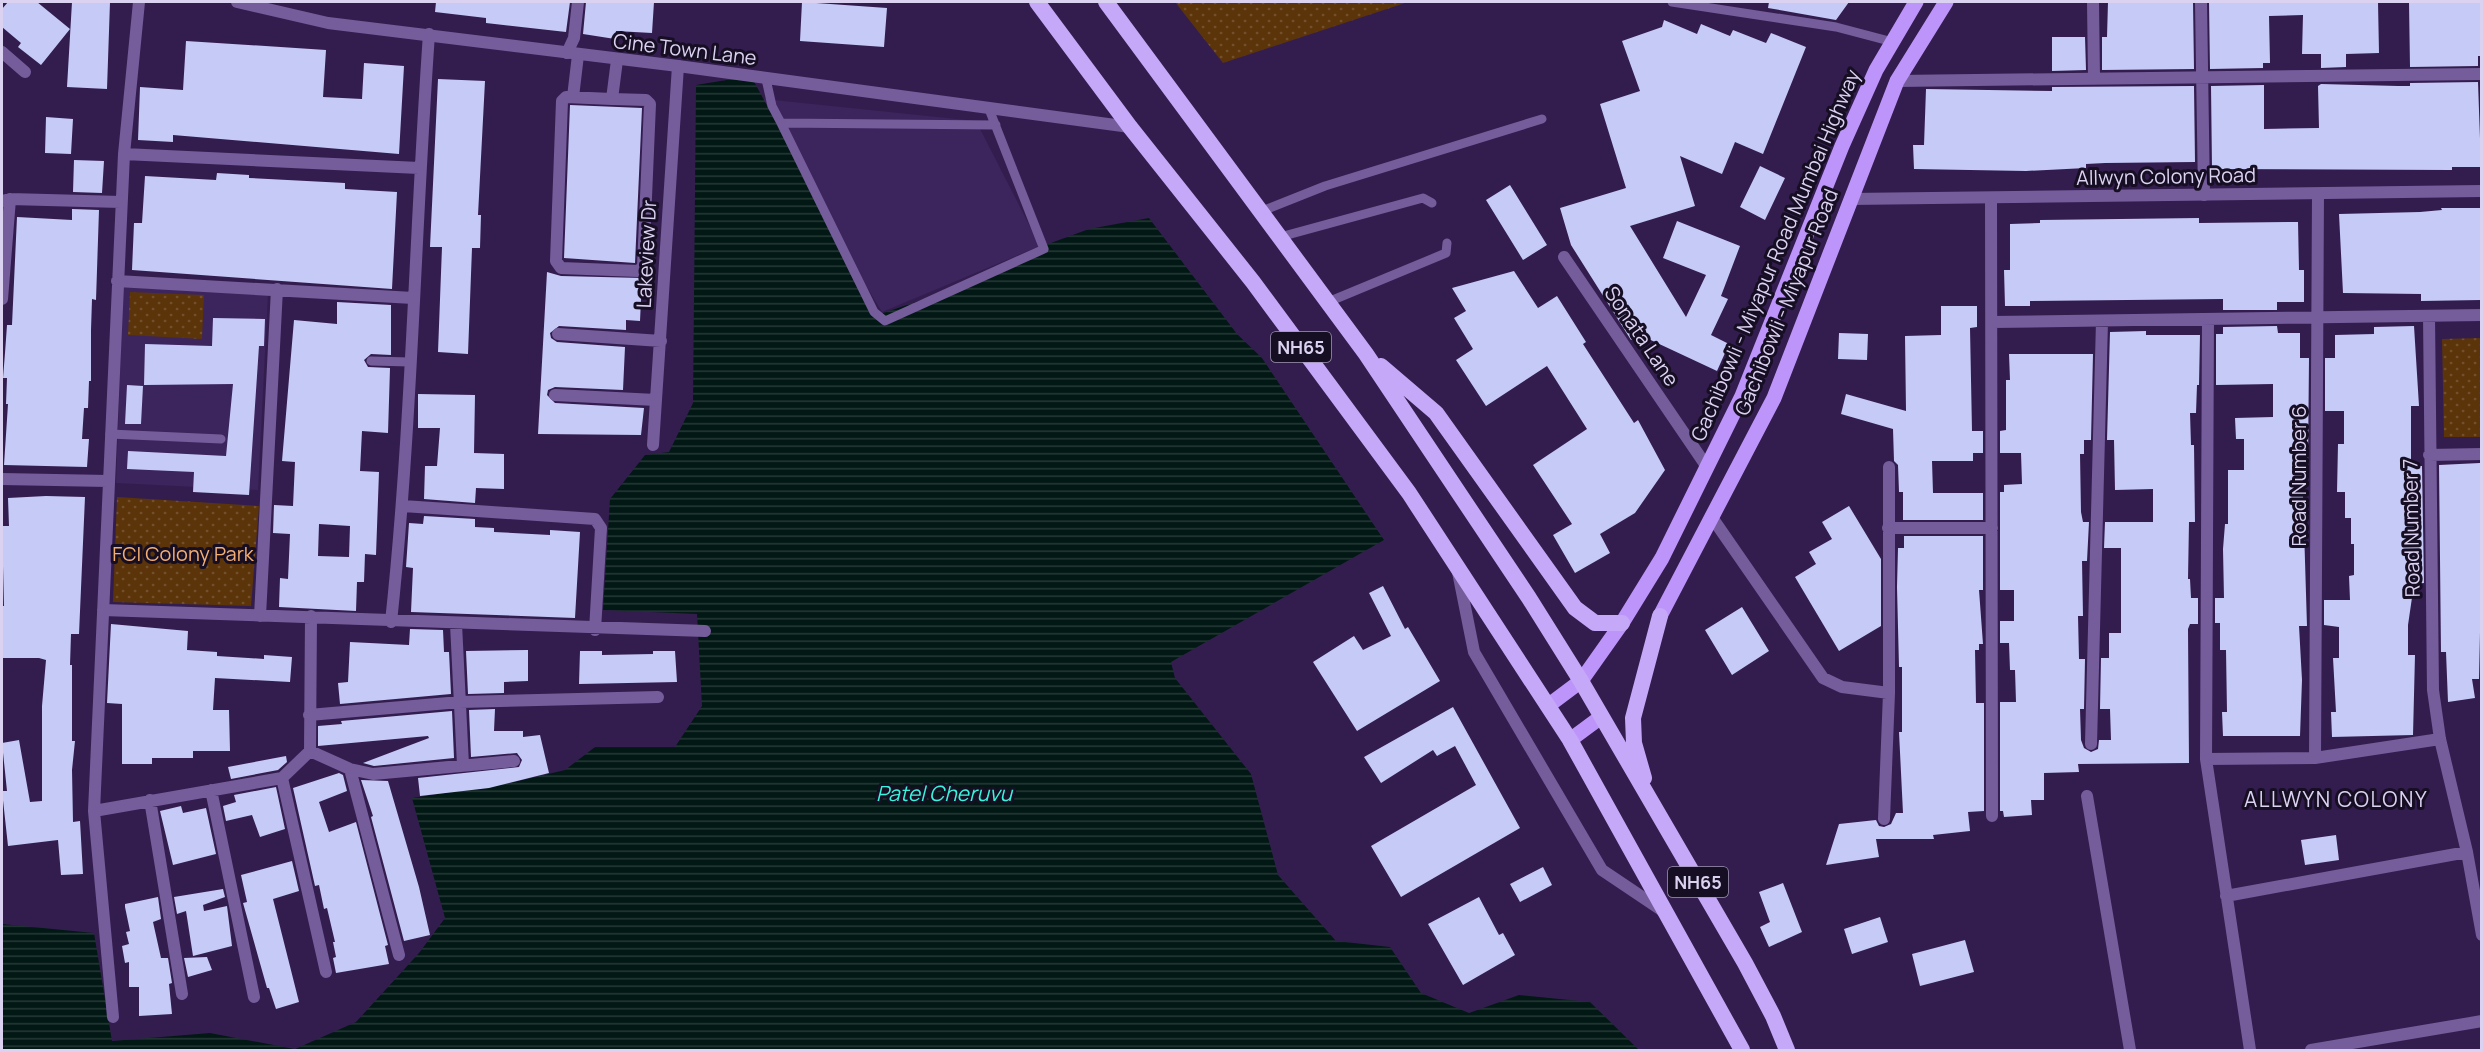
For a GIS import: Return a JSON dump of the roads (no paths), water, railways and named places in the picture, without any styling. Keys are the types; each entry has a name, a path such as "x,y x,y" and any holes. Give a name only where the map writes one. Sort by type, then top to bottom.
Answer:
{"highway":[{"name":"NH65","path":"1037,2 1130,127 1259,290 1410,493 1570,740 1742,1050"},
{"name":"NH65","path":"1106,2 1366,354 1581,681 1745,963 1773,1016 1787,1050"},
{"path":"1366,354 1436,412 1575,608 1595,623 1622,623"},
{"path":"1650,800 1634,743 1632,718 1660,616"}],"main road":[{"name":"Gachibowli - Miyapur Road Mumbai Highway","path":"1549,705 1581,681 1622,623 1662,558 1742,396 1842,146 1876,70 1917,2"},
{"name":"Gachibowli - Miyapur Road","path":"1660,616 1774,398 1897,81 1946,2"},
{"path":"1570,740 1601,717"}],"street":[{"path":"114,1017 94,811 121,201 140,2"},
{"name":"Cine Town Lane","path":"237,2 264,5 328,23 678,66 1130,127"},
{"path":"573,97 573,54 578,2"},
{"path":"2093,2 2094,78"},
{"path":"2201,2 2204,195"},
{"path":"391,622 403,506 419,168 429,34"},
{"path":"2,52 25,72"},
{"path":"612,99 617,60"},
{"name":"Lakeview Dr","path":"653,445 678,66"},
{"path":"1897,81 2481,74"},
{"path":"573,97 612,99 646,100 650,104 643,267 639,271 561,268 557,265 562,101 573,97"},
{"path":"124,154 419,168"},
{"name":"Allwyn Colony Road","path":"1850,199 2481,191"},
{"name":"Road Number 6","path":"2315,758 2318,194"},
{"path":"1991,198 1992,816"},
{"path":"2,299 6,200 121,201"},
{"name":"Sonata Lane","path":"1564,257 1707,467"},
{"path":"117,281 413,298"},
{"path":"260,616 277,289"},
{"path":"1992,322 2481,315"},
{"name":"Road Number 7","path":"2428,316 2433,690 2440,740 2468,852 2481,935"},
{"path":"2208,319 2206,759 2250,1050"},
{"path":"2091,744 2102,321"},
{"path":"558,334 661,341"},
{"path":"555,395 656,400"},
{"path":"2429,455 2481,454"},
{"path":"1884,819 1889,693 1889,466"},
{"path":"2,479 108,481"},
{"path":"403,506 596,519 601,528 595,630"},
{"path":"1711,516 1823,678 1842,687 1889,693"},
{"path":"1888,528 1992,528"},
{"path":"1457,567 1474,652 1602,870 1669,915"},
{"path":"103,610 311,616 391,622 595,630 705,632"},
{"path":"94,811 282,778 310,751 311,616"},
{"path":"456,624 463,765"},
{"path":"309,715 460,702 658,698"},
{"path":"2206,759 2315,758 2440,740"},
{"path":"310,751 350,769 373,774 514,760"},
{"path":"350,769 399,955"},
{"path":"282,778 326,972"},
{"path":"211,790 254,997"},
{"path":"2087,796 2130,1050"},
{"path":"150,800 182,994"},
{"path":"2226,896 2468,852"},
{"path":"2311,1050 2481,1021"}],"lane":[{"path":"1672,2 1836,27 1893,42"},
{"path":"766,79 772,106 874,312 885,321 1044,249 989,109"},
{"path":"1262,211 1325,186 1542,119"},
{"path":"781,123 996,125"},
{"path":"1280,237 1423,198 1431,203"},
{"path":"1328,302 1446,253 1447,243"},
{"path":"371,361 410,362"},
{"path":"110,434 221,439"}],"water":[{"name":"Patel Cheruvu","path":"751,76 880,314 978,281 1048,244 1089,229 1149,218 1237,334 1262,358 1384,540 1171,662 1175,678 1251,774 1278,875 1336,941 1390,947 1421,993 1469,1013 1519,995 1590,1002 1639,1050 2,1050 2,924 94,933 112,1041 210,1033 295,1049 356,1022 419,953 445,918 412,798 514,782 565,770 595,747 675,747 702,706 697,614 603,610 610,499 645,455 669,452 693,403 696,85"}],"district":[{"name":"ALLWYN COLONY","path":"2336,799"}],"park label":[{"name":"FCI Colony Park","path":"183,553"}]}
